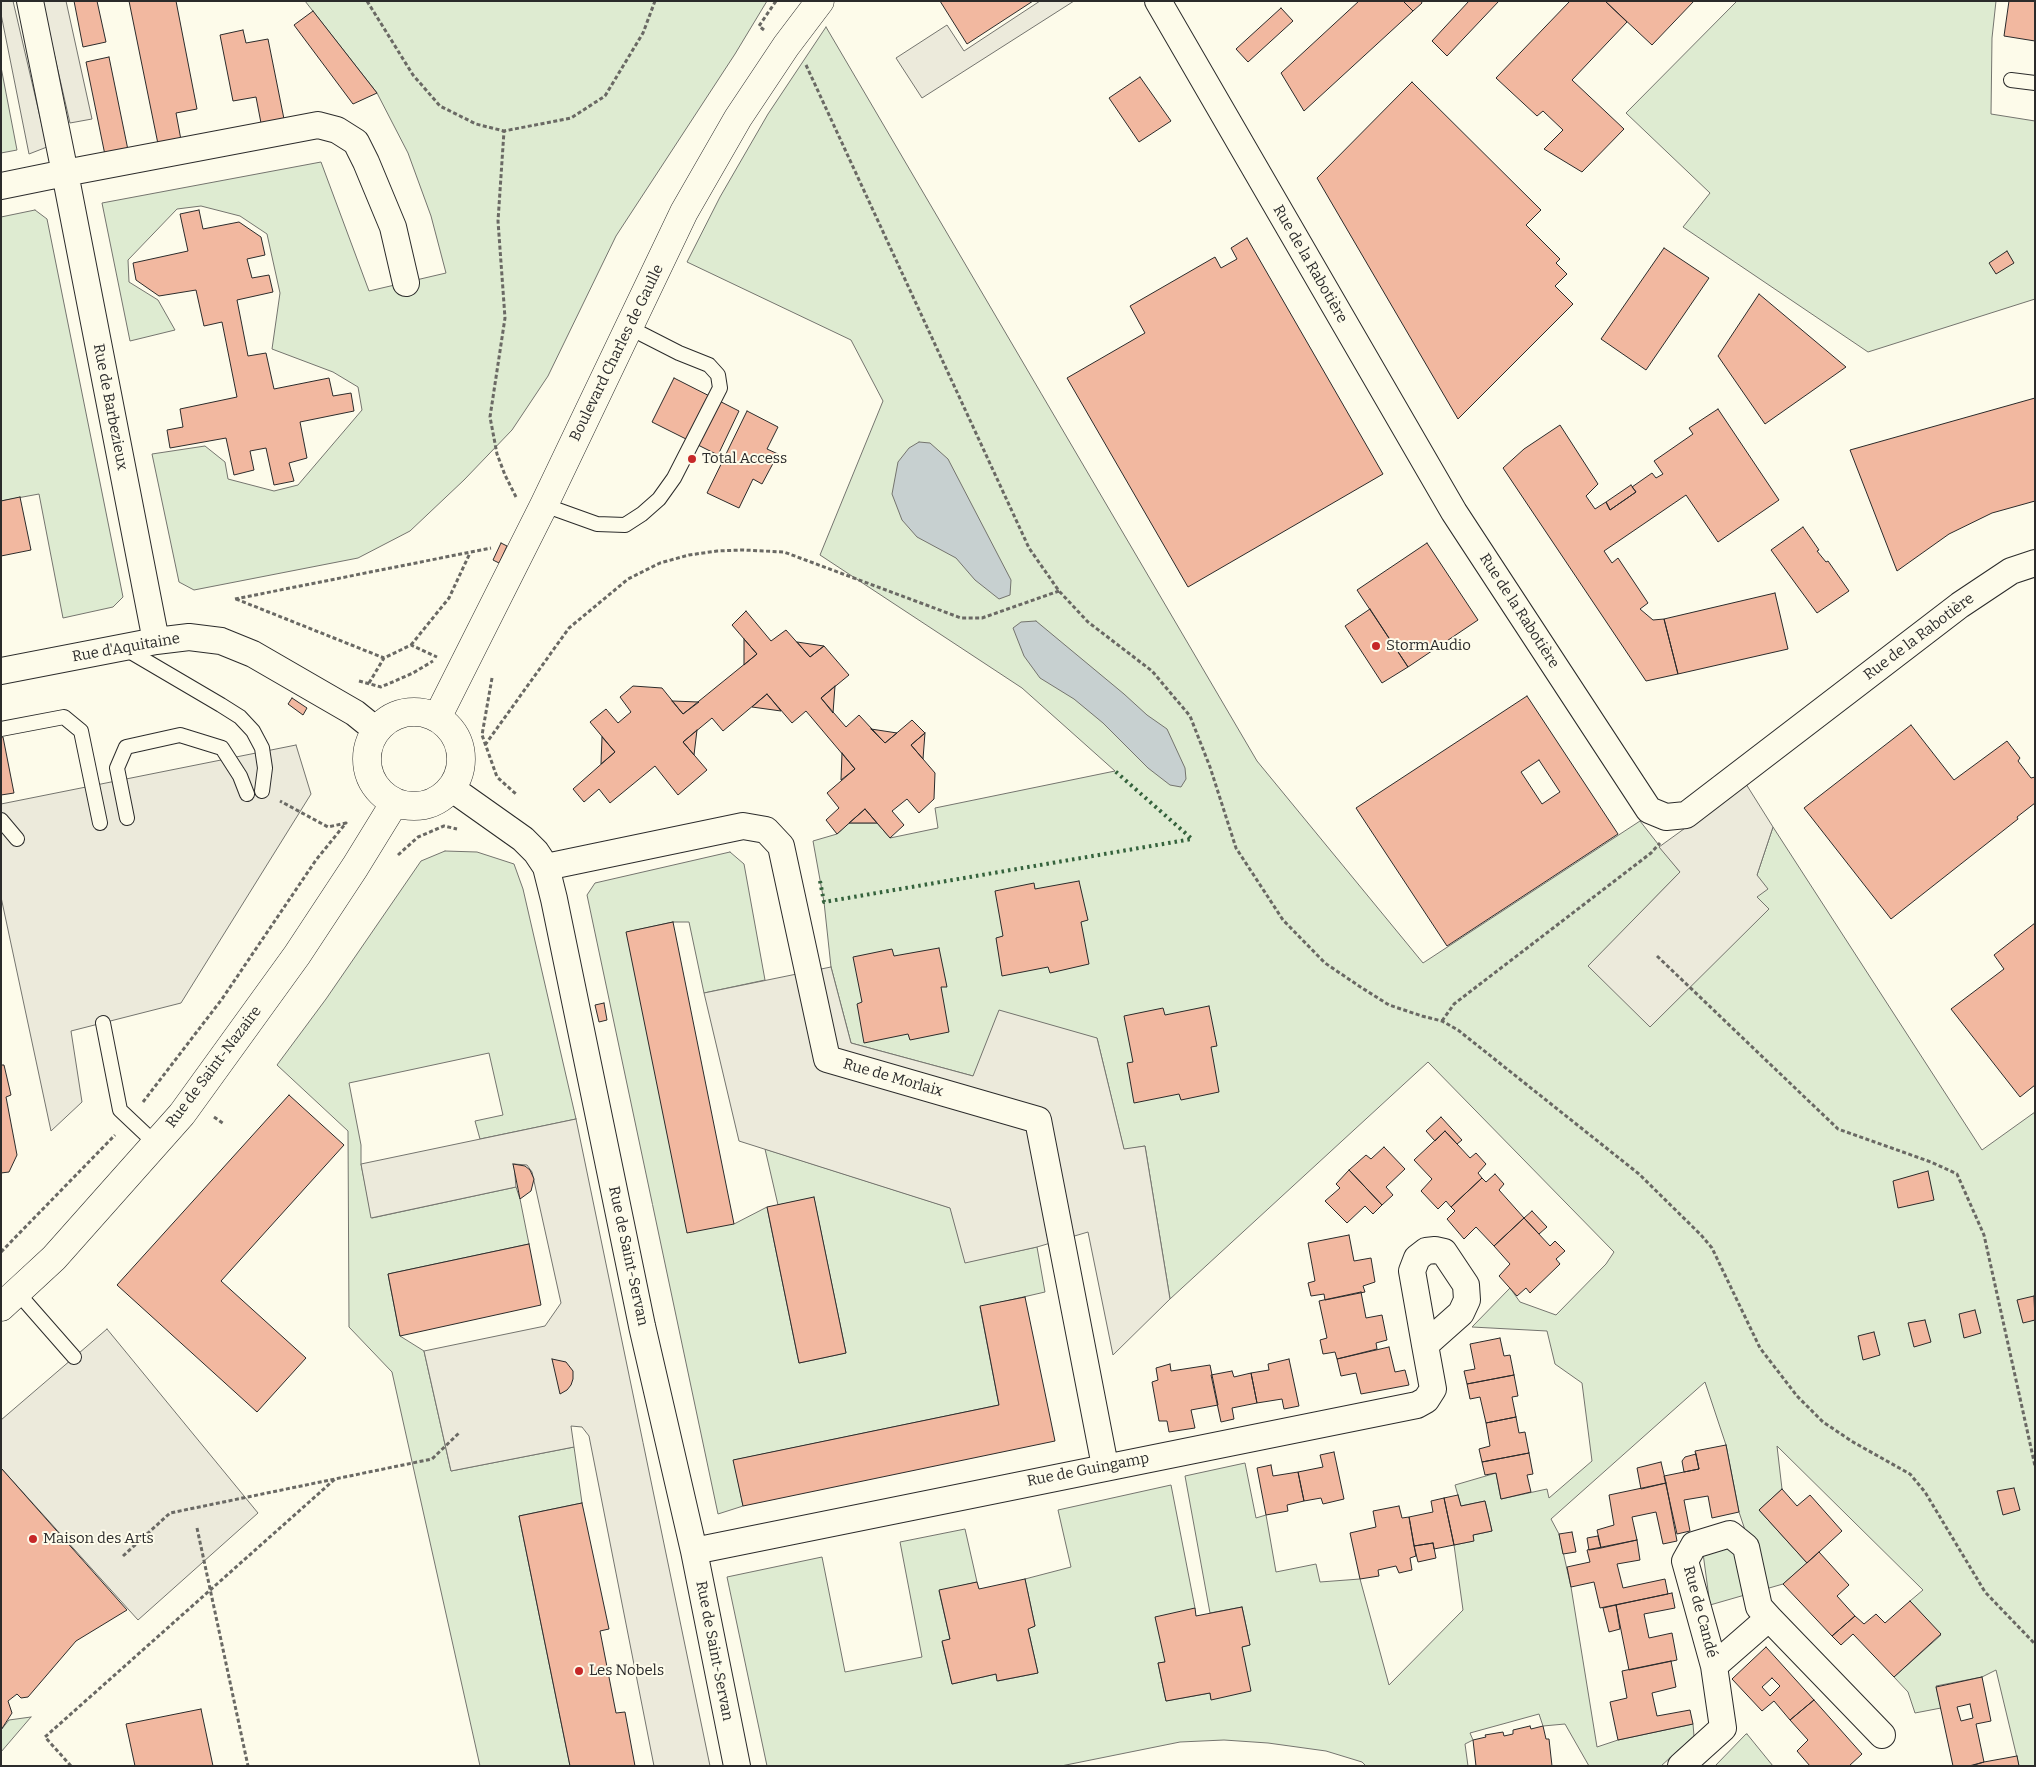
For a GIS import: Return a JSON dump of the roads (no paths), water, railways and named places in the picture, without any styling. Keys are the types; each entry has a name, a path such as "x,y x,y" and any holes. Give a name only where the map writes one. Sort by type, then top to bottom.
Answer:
{"main road":[{"name":"Boulevard Charles de Gaulle","path":"437,718 544,505 684,212 738,118 786,46 820,1"},
{"path":"415,712 437,718 455,737 461,754 459,772 451,788 441,798 422,806 408,806 386,798 373,784 367,766 368,747 376,730 387,720 401,714 415,712"},
{"name":"Rue de Saint-Nazaire","path":"9,1300 54,1258 182,1114 297,955 395,802"}],"street":[{"name":"Rue de Barbezieux","path":"30,1 156,641"},
{"name":"Rue de la Rabotière","path":"1158,1 1460,520 1649,810 1666,817 1686,815 1960,605 2011,571 2035,563"},
{"path":"1,186 318,125 338,130 356,142 393,227 406,283"},
{"name":"Rue d'Aquitaine","path":"1,671 156,641 189,637 221,641 253,654 355,713 376,730"},
{"name":"Rue de Saint-Servan","path":"451,788 523,839 536,852 546,867 640,1316 694,1551 737,1766"},
{"name":"Rue de Morlaix","path":"546,867 743,826 766,830 781,846 828,1059 1038,1120 1106,1466"},
{"name":"Rue de Guingamp","path":"694,1551 1106,1466 1416,1405 1426,1400 1433,1389 1425,1344"},
{"name":"Rue de Candé","path":"1681,1766 1723,1728 1714,1666 1685,1561 1694,1545 1730,1534 1746,1547 1759,1607 1882,1734"},
{"name":"Rue de Candé","path":"1714,1666 1769,1618"}],"lane":[{"path":"2012,80 2035,83"},
{"path":"544,505 597,524 625,525 642,514 659,498 674,478 720,388 718,375 709,365 679,353 630,328"},
{"path":"123,647 240,717 259,739 265,768 262,792"},
{"path":"1,729 64,716 82,731 100,823"},
{"path":"127,818 117,768 126,747 180,735 222,748 240,776 247,794"},
{"path":"1,820 17,839"},
{"path":"103,1023 120,1110 156,1144"},
{"path":"9,1300 74,1357"}],"place":[{"name":"Total Access","path":"692,459"},
{"name":"StormAudio","path":"1376,646"},
{"name":"Maison des Arts","path":"33,1539"},
{"name":"Les Nobels","path":"579,1671"}]}
